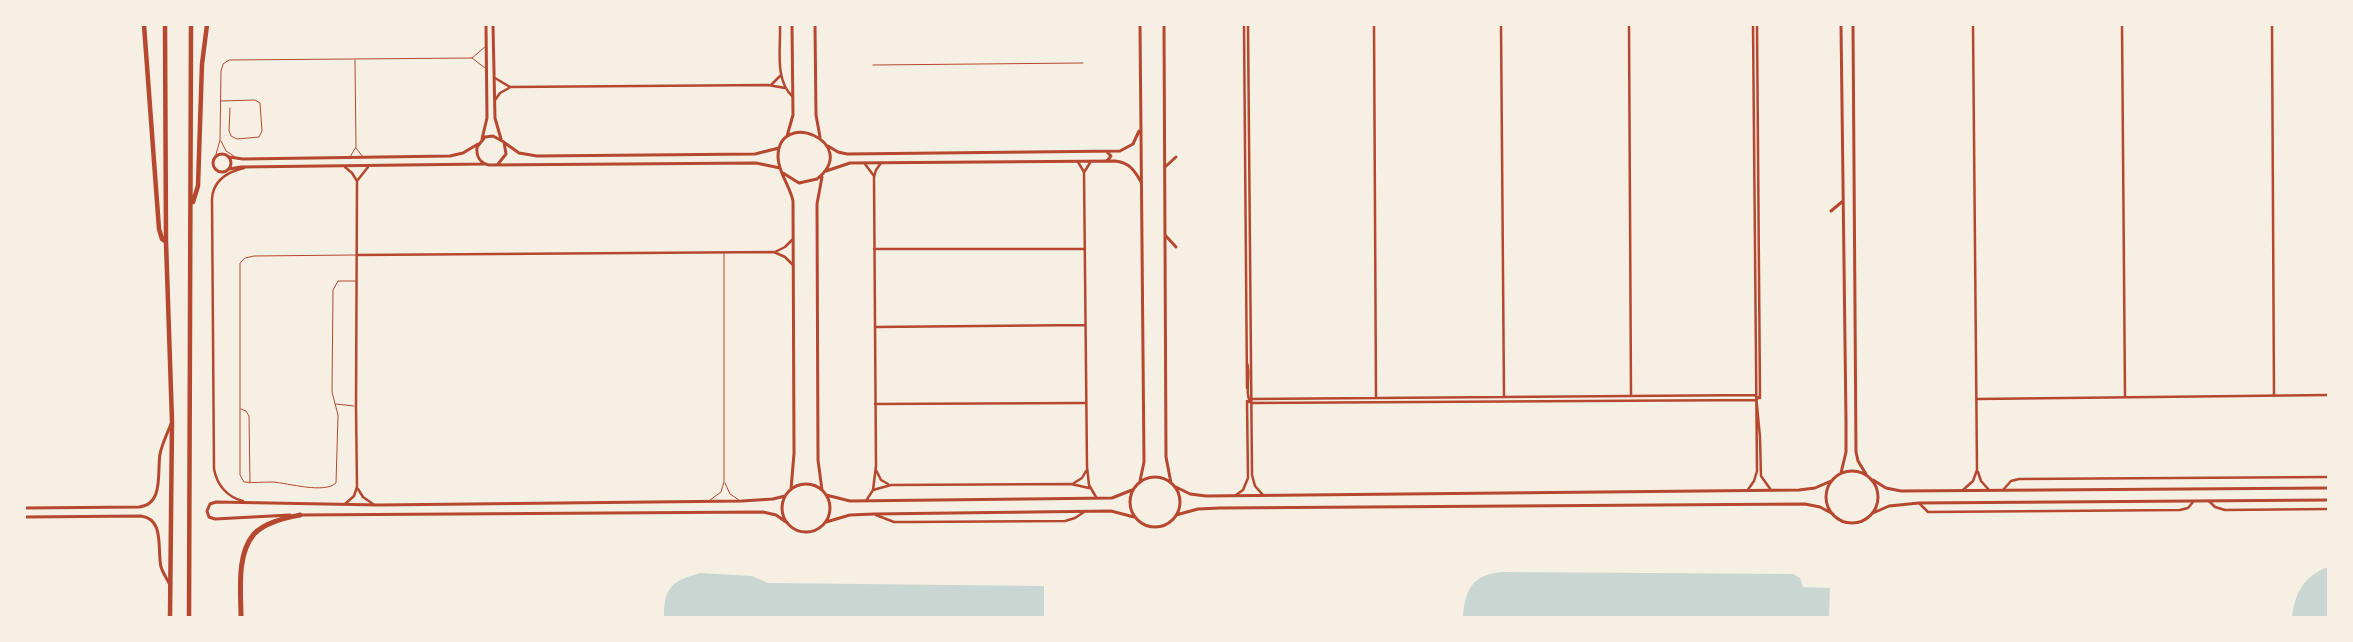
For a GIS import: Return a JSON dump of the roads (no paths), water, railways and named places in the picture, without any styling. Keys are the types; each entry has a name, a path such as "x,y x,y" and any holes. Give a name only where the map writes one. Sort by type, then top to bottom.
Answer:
{"highway":[{"path":"144,25 159,229 162,239 166,242"},
{"path":"165,25 166,242 172,421 170,617"},
{"path":"189,617 192,206 191,25"},
{"path":"192,206 198,186 202,64 207,25"},
{"path":"240,617 242,566 249,544 260,530 279,520 300,514"}],"street":[{"path":"486,25 487,118 481,140 463,153 450,156 247,159 229,157 222,154 215,158 213,164 216,170 223,172 229,169 247,167 756,163 780,168"},
{"path":"494,25 494,102 496,127 506,154 498,164"},
{"path":"780,25 781,74 785,88 793,98"},
{"path":"791,489 794,454 793,201 778,158 780,147 786,138 792,120 792,25"},
{"path":"815,25 816,115 820,138 829,154 826,171"},
{"path":"826,495 850,502 1112,498 1132,490 1140,481 1144,462 1140,25"},
{"path":"1164,25 1166,457 1171,483"},
{"path":"1244,25 1247,363 1249,372 1252,478 1256,488 1263,495"},
{"path":"1236,495 1243,490 1248,481 1250,401 1248,25"},
{"path":"1374,25 1377,400"},
{"path":"1501,25 1504,402"},
{"path":"1629,25 1631,400"},
{"path":"1753,25 1757,398 1761,476 1771,490"},
{"path":"1747,491 1754,481 1757,471 1757,25"},
{"path":"1841,25 1846,429 1846,452 1841,472"},
{"path":"1853,25 1856,452 1858,462 1866,474 1882,486 1896,491 2328,488"},
{"path":"1962,490 1974,481 1977,470 1973,25"},
{"path":"2122,25 2125,397"},
{"path":"2272,25 2274,396"},
{"path":"768,85 776,81 781,74"},
{"path":"494,77 510,87"},
{"path":"494,102 500,93 510,87 768,85 785,88"},
{"path":"825,144 838,152 847,154 1106,151 1128,149 1136,141 1141,128"},
{"path":"786,138 803,132 820,138"},
{"path":"481,140 493,136 519,153 537,156 755,154 780,147"},
{"path":"478,144 477,155 485,164"},
{"path":"1106,151 1111,156 1106,161"},
{"path":"229,157 232,163 229,169"},
{"path":"1165,167 1176,157"},
{"path":"1077,161 1084,172 1087,467 1090,488 1096,498"},
{"path":"1084,172 1092,161"},
{"path":"783,173 793,181 805,183 826,171 846,163 1106,161 1126,164 1132,168 1141,183"},
{"path":"866,501 873,490 876,466 874,177 877,167 882,162"},
{"path":"864,163 874,177"},
{"path":"247,167 221,178 214,188 212,195 214,468 218,482 227,494 256,504"},
{"path":"344,505 351,500 357,487 357,181 345,167"},
{"path":"357,181 368,167"},
{"path":"822,175 817,204 818,460 822,490"},
{"path":"1831,211 1843,201"},
{"path":"1165,235 1176,247"},
{"path":"356,255 774,252 785,247 794,238"},
{"path":"874,249 1084,249"},
{"path":"774,252 785,257 793,266"},
{"path":"875,327 1085,325"},
{"path":"1976,399 2328,395"},
{"path":"1250,401 1631,396 1757,398"},
{"path":"1377,400 1504,402 1757,398"},
{"path":"875,404 1085,403"},
{"path":"25,508 139,507 150,504 156,495 161,451 172,421"},
{"path":"876,466 881,480 891,485"},
{"path":"1071,484 1082,478 1087,467"},
{"path":"1140,481 1153,477 1165,479 1174,486 1195,495 1747,491 1810,489 1831,481 1841,472 1855,470 1866,474"},
{"path":"1977,470 1981,481 1989,490"},
{"path":"2003,490 2011,481 2019,479 2328,477"},
{"path":"1873,480 1879,496 1873,513"},
{"path":"1831,481 1826,498 1833,514"},
{"path":"785,496 772,499 703,502 379,505 214,502 209,505 206,511 209,517 215,519 300,514 764,512 776,515 796,530 809,532 821,527 826,522 830,509 826,495 822,490 804,484 791,489 785,496 781,509 786,522"},
{"path":"873,490 891,485 1071,484 1090,488"},
{"path":"826,522 850,515 1085,510 1111,511 1134,516 1145,525 1157,527 1168,523 1176,515 1180,503 1174,486"},
{"path":"357,487 368,501 379,505"},
{"path":"1132,490 1130,504 1134,516"},
{"path":"1176,515 1198,509 1220,508 1796,504 1815,505 1841,520 1851,523 1865,520 1873,513 1889,506 1919,503 2328,500"},
{"path":"1919,503 1928,512 2172,510 2186,509 2194,501"},
{"path":"2209,501 2215,507 2225,510 2328,509"},
{"path":"874,514 884,519 909,522 1065,521 1075,518 1085,510"},
{"path":"25,517 141,516 149,518 156,527 161,567 170,585"}],"lane":[{"path":"215,158 220,140 221,69 229,60 472,58 486,46"},
{"path":"472,58 486,71"},
{"path":"350,157 356,147 355,59"},
{"path":"873,64 1083,64"},
{"path":"221,101 259,102 262,107 262,131 259,137 237,139 231,136 229,130 230,108"},
{"path":"220,140 229,153 247,159"},
{"path":"356,147 364,157"},
{"path":"703,502 713,499 721,492 724,482 724,252"},
{"path":"356,255 254,256 241,261 238,269 240,477 244,482 274,482 309,487 335,484 338,479 338,415 332,392 333,287 340,281 356,281"},
{"path":"336,404 356,407"},
{"path":"240,409 246,411 249,416 250,482"},
{"path":"724,482 730,494 742,501"}]}
